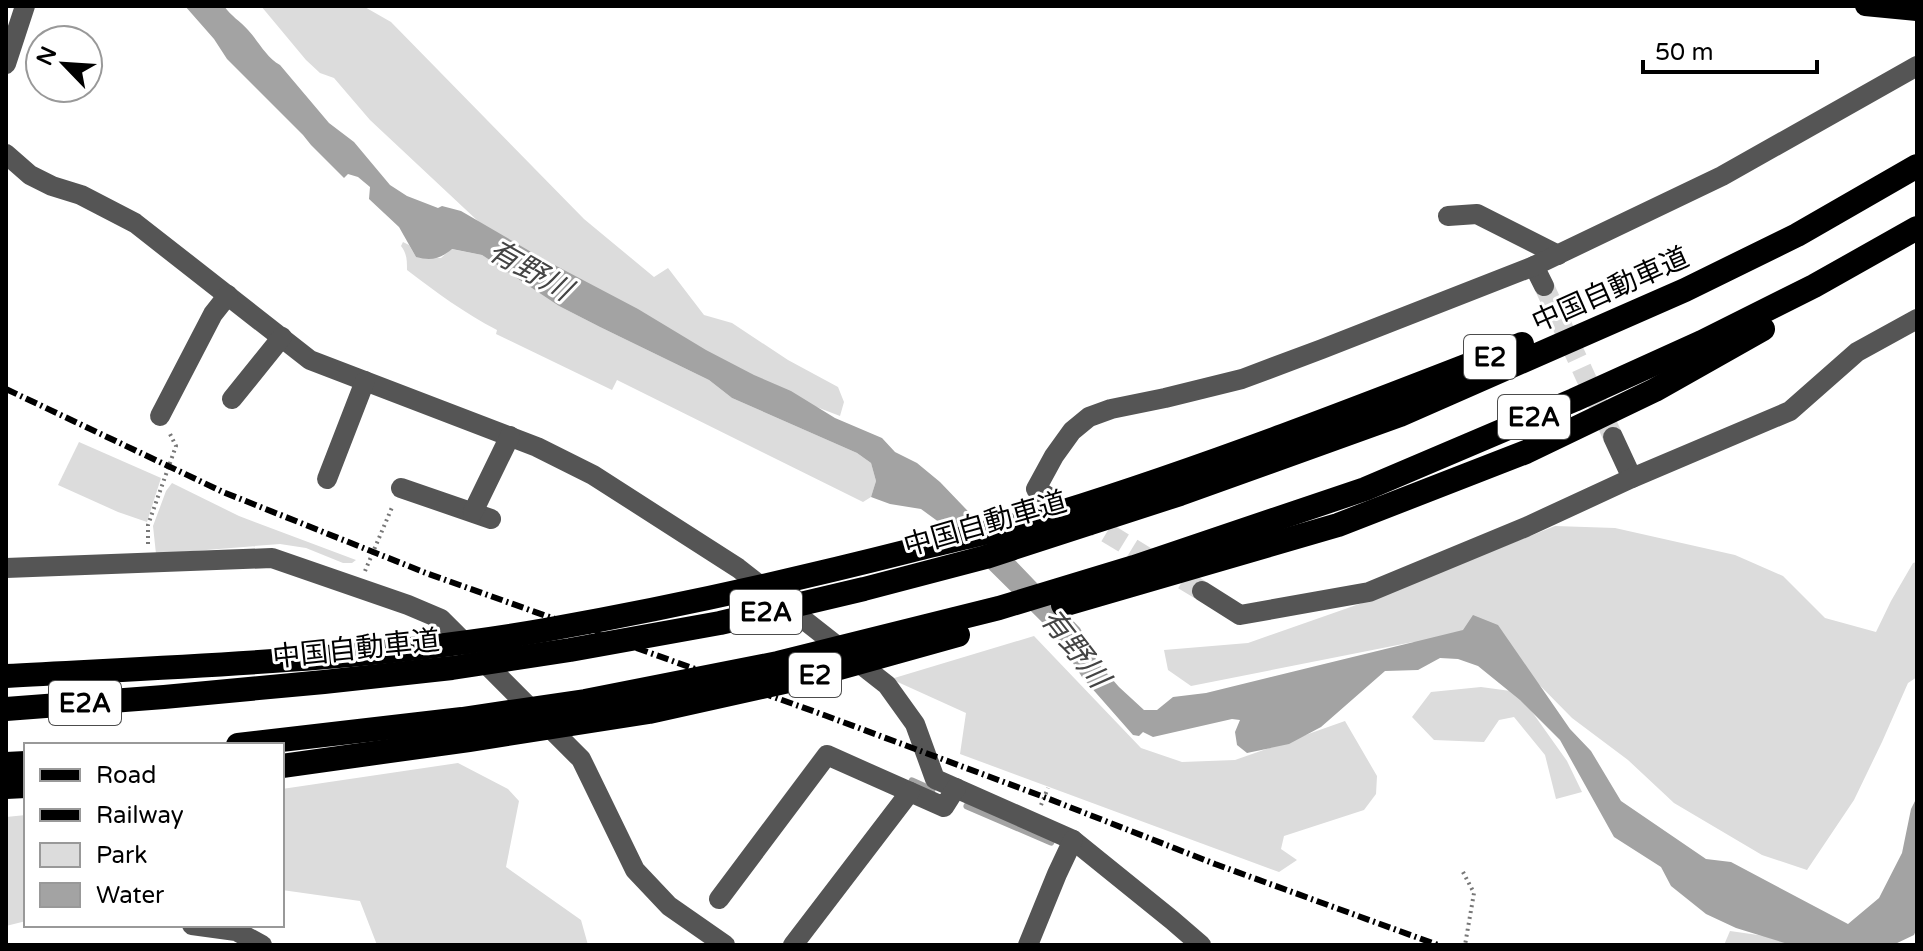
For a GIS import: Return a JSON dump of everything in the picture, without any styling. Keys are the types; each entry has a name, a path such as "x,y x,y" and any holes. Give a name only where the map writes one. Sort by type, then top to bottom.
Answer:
{"highway":[{"name":"E2","path":"6,676 313,658 445,644 544,630 784,583 1050,505 1174,476 1315,425 1545,335 1916,167"},
{"name":"中国自動車道","path":"6,709 164,697 452,668 570,650 720,623 971,561 1180,494 1400,415 1685,290 1797,235 1916,167"},
{"name":"E2A","path":"1144,573 1365,489 1574,400 1702,342 1917,230"},
{"name":"E2","path":"284,766 466,730 649,712 811,676 1144,573"},
{"path":"268,743 466,730"}],"main road":[{"path":"1865,6 1917,11"}],"street":[{"path":"6,64 25,6"},
{"path":"1050,505 1036,489 1072,431 1089,417 1111,409 1242,379 1534,266 1722,176 1917,66"},
{"path":"6,154 30,175 81,195 135,223 310,360 537,447 593,475 738,568 887,685 915,724 935,779 1073,840 1201,945"},
{"path":"1448,216 1477,214 1558,255"},
{"path":"1534,266 1544,286"},
{"path":"160,416 213,314 228,295"},
{"path":"1202,591 1240,615 1369,592 1790,411 1857,352 1917,319"},
{"path":"232,399 282,337"},
{"path":"327,479 365,381"},
{"path":"401,488 482,516 510,436"},
{"path":"1613,437 1632,478"},
{"path":"319,442 339,448"},
{"path":"6,568 272,558 441,619 581,759 635,870 669,906 725,945"},
{"path":"719,899 827,755 944,807 956,788"},
{"path":"793,945 910,792"},
{"path":"1028,945 1073,840"},
{"path":"207,927 236,931 262,945"}],"path":[{"path":"148,563 148,525 176,446 160,416"},
{"path":"358,588 401,488"},
{"path":"1463,872 1474,893 1465,945"}],"green space":[{"path":"261,6 363,6 391,22 584,219 654,277 668,268 704,315 732,323 788,360 838,387 844,402 840,416 712,361 480,223 370,120 334,78 320,73 306,60"},
{"path":"403,242 409,245 416,257 441,258 451,249 482,255 559,306 709,380 732,398 857,453 871,463 876,481 871,497 863,502 617,380 612,390 496,334 497,330 407,270 401,246"},
{"path":"79,442 161,478 147,522 58,485"},
{"path":"172,483 239,516 356,560 343,563 306,548 280,544 156,554 153,526"},
{"path":"1555,526 1615,528 1735,555 1783,576 1825,618 1876,632 1913,563 1917,562 1917,677 1908,683 1854,800 1807,870 1762,855 1674,803 1628,760 1572,718 1501,646 1413,642 1191,686 1168,670 1164,650 1248,643 1365,602"},
{"path":"1034,636 1141,748 1182,762 1235,760 1345,721 1377,776 1376,794 1364,810 1284,836 1281,849 1297,860 1279,872 960,754 966,713 891,679"},
{"path":"1481,687 1518,692 1567,761 1582,792 1556,799 1545,755 1514,717 1499,720 1484,742 1434,740 1412,717 1431,692"},
{"path":"458,763 508,789 519,801 506,867 581,920 588,945 377,945 360,901 284,890 284,789"},
{"path":"24,815 24,922 6,926 6,817"},
{"path":"1730,931 1765,936 1793,945 1724,945"}],"water":[{"name":"有野川","path":"185,6 224,6 329,123 354,142 390,185 407,196 438,208 442,206 461,211 706,350 791,391 835,418 882,438 895,452 917,463 940,482 1080,628 1098,663 1144,710 1157,710 1173,697 1206,693 1463,630 1473,615 1498,625 1570,729 1591,751 1621,801 1706,859 1731,862 1848,924 1879,898 1902,853 1911,809 1917,797 1917,928 1914,935 1893,945 1791,945 1736,928 1706,914 1671,886 1661,867 1614,837 1560,740 1520,700 1478,666 1458,659 1440,658 1418,670 1385,671 1321,727 1289,744 1247,753 1237,745 1235,732 1240,720 1232,719 1153,737 1143,732 1139,736 1133,735 1082,677 1055,635 947,528 921,509 871,497 876,481 871,463 857,453 732,398 709,380 559,306 482,255 452,249 435,258 416,257 399,227 369,199 370,187 358,177 348,174 344,178 227,59"}],"waterway":[{"path":"912,781 932,790"},
{"path":"967,806 1051,842"}],"tunnel":[{"path":"1544,286 1613,437"},
{"path":"1081,517 1202,591"}],"railway":[{"path":"6,389 223,492 426,573 824,715 1438,945"}]}
